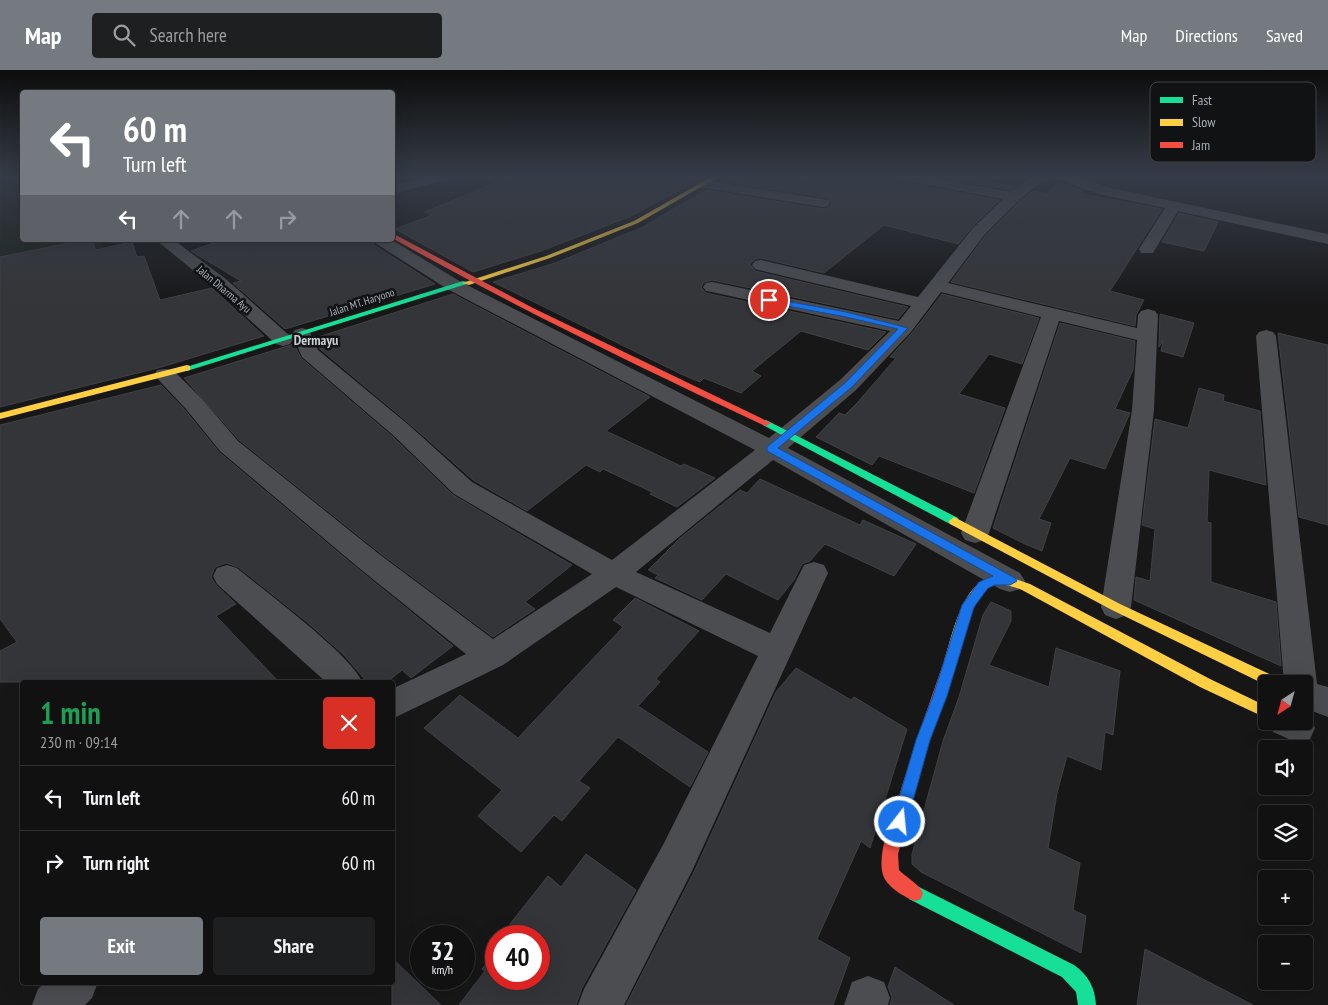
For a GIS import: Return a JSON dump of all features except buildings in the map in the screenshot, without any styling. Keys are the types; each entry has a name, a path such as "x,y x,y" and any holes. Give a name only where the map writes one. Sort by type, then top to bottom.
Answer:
{"street":[{"name":"Jalan MT. Haryono","path":"0,416 165,375 292,338 548,257 640,220"},
{"path":"395,704 492,656 614,574 722,490 848,385 904,328 924,304 953,262 991,220"},
{"path":"1147,249 1165,220"},
{"path":"1236,220 1328,240"},
{"path":"395,237 463,283"},
{"name":"Jalan Dharma Ayu","path":"167,242 292,338"},
{"path":"385,242 780,442 975,532 1116,607 1258,675"},
{"path":"761,265 924,304"},
{"path":"937,286 1052,313 1147,325 1142,410 1116,607"},
{"path":"712,287 783,304 846,314 904,328"},
{"path":"975,532 1052,313"},
{"path":"1266,336 1300,675"},
{"path":"292,338 402,431 463,488 614,574 778,651"},
{"path":"165,375 194,404 229,446 369,561 492,656"},
{"path":"780,442 1010,581 1052,601 1205,683 1258,708"},
{"path":"600,1005 678,858 814,573"},
{"path":"227,576 326,661 344,680"},
{"path":"1010,581 993,581 983,585 968,605 940,696 923,740 890,854 889,865 891,874 906,888 1068,971 1084,983 1088,994 1087,1005"},
{"path":"1313,697 1328,702"},
{"path":"54,1005 73,985"}],"shaded area":[{"path":"0,220 20,220 20,242 103,242 103,250 0,272"}],"traffic: fast":[{"path":"187,368 466,283"},
{"path":"766,423 954,521"},
{"path":"915,893 1068,971 1083,985 1087,1005"}],"traffic: slow":[{"path":"466,283 548,257 640,220"},
{"path":"0,416 187,368"},
{"path":"954,521 1116,607 1258,675"},
{"path":"951,661 965,615 976,593 984,585 992,581 1005,581 1026,587 1205,683 1258,708"}],"traffic: jam":[{"path":"395,237 577,333 766,423"},
{"path":"915,893 906,888 891,874 890,854 923,740 951,661"}],"district":[{"name":"Dermayu","path":"316,340"}],"route":[{"path":"769,300 846,314 904,328 848,385 771,449 1010,581 993,581 983,585 968,605 940,696 923,740 900,822"}]}
